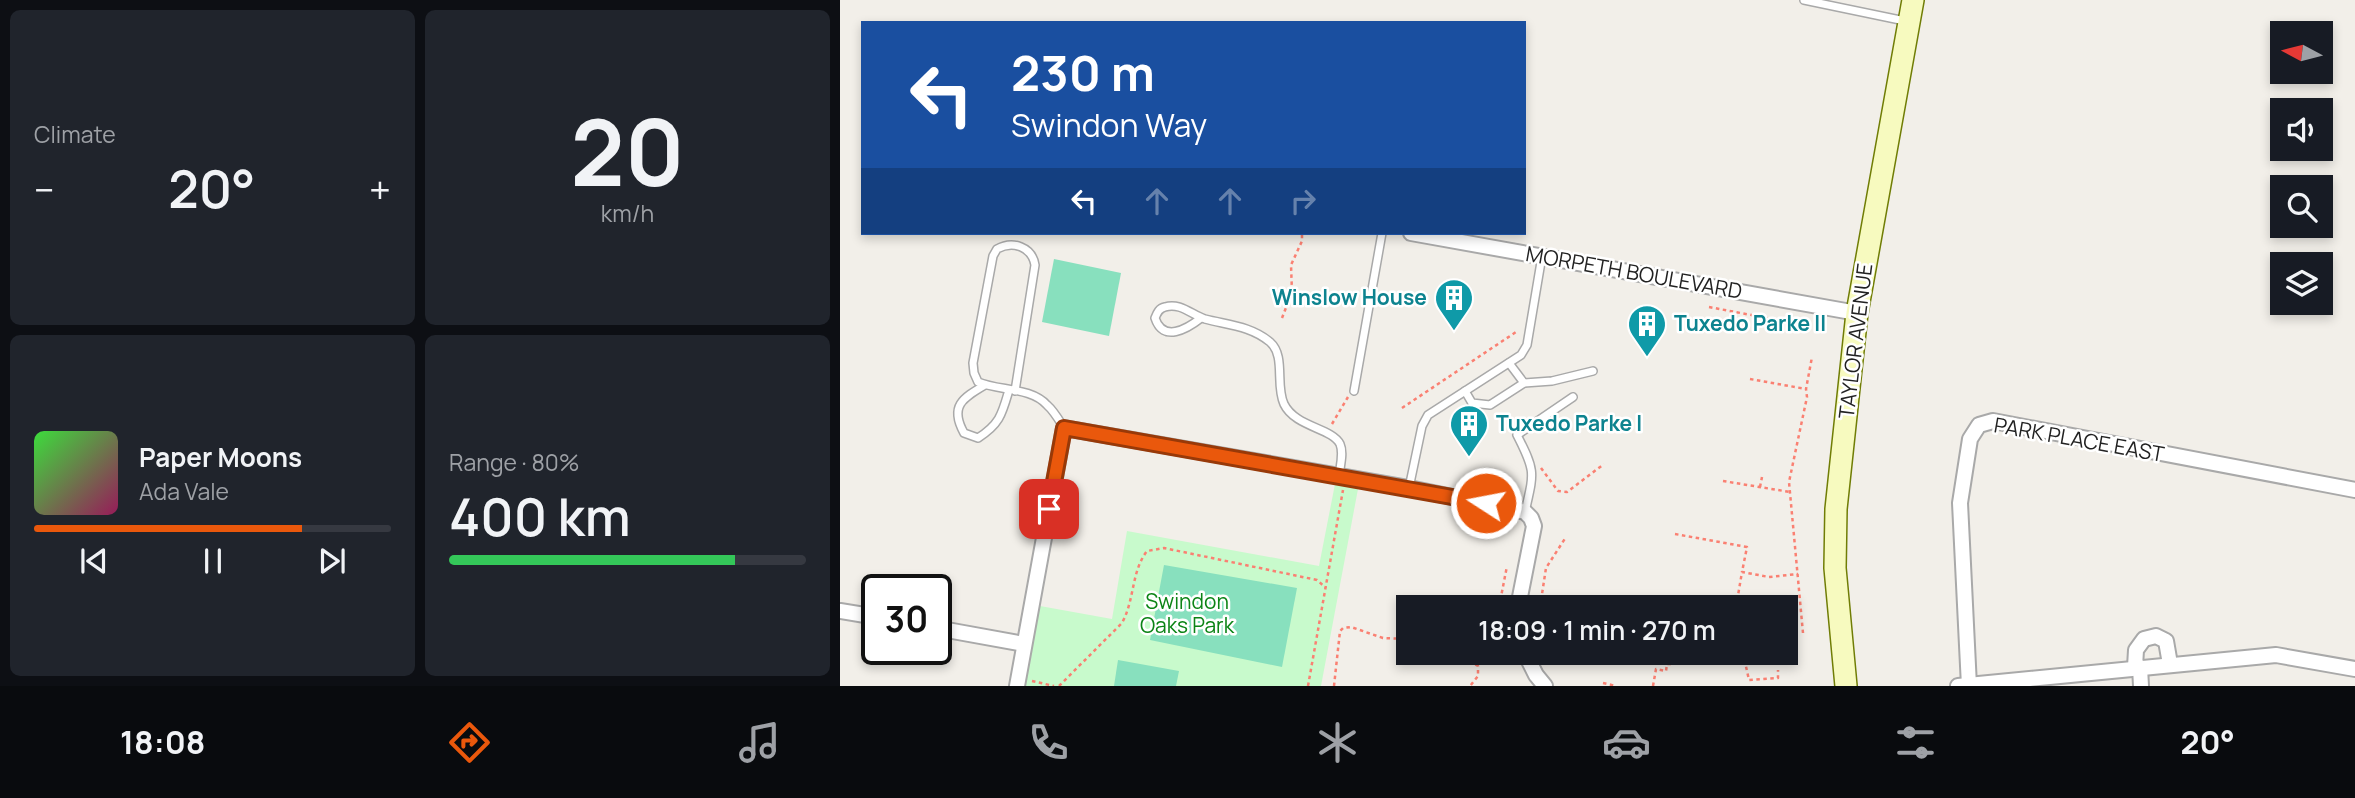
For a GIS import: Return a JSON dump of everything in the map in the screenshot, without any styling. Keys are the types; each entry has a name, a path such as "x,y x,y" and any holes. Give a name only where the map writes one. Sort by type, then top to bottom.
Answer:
{"street":[{"name":"TAYLOR AVENUE","path":"1846,686 1835,568 1836,509 1857,313 1913,0"},
{"name":"MORPETH BOULEVARD","path":"1422,235 1857,313"},
{"name":"PARK PLACE EAST","path":"1965,686 1960,503 1970,439 1979,425 1993,421 2355,490"},
{"path":"1018,682 1064,428 1409,488 1525,512 1534,526 1520,595"},
{"path":"840,611 861,614"},
{"path":"952,631 1024,644"},
{"path":"2141,686 2136,650 2144,639 2157,636 2166,641 2170,664"},
{"path":"1965,686 2276,655 2355,669"},
{"path":"1531,665 1545,686"}],"lane":[{"path":"1804,0 1909,22"},
{"path":"1354,391 1382,235"},
{"path":"985,385 965,397 958,408 957,422 964,433 978,438 992,429 1002,415 1012,391 1035,265 1028,250 1010,244 997,249 993,256 974,373 978,382 985,385 1012,391 1033,395 1046,403 1064,428"},
{"path":"1409,488 1422,425 1428,415 1521,355 1527,345 1542,256"},
{"path":"1201,318 1188,329 1175,333 1164,331 1155,318 1158,311 1166,306 1179,307 1201,318 1254,331 1271,343 1277,350 1284,405 1294,416 1333,436 1340,444 1342,476"},
{"path":"1509,363 1524,383"},
{"path":"1465,391 1472,403 1490,405 1524,383 1552,381 1593,371"},
{"path":"1525,512 1533,471 1532,463 1517,435 1573,397"}],"path":[{"path":"1282,318 1293,292 1291,265 1302,235"},
{"path":"1709,307 1767,318 1766,323"},
{"path":"1402,408 1516,332"},
{"path":"1803,633 1789,482 1807,397 1812,357"},
{"path":"1750,379 1806,389"},
{"path":"1326,433 1350,390 1354,391"},
{"path":"1533,471 1542,468 1558,491 1567,492 1604,464"},
{"path":"1308,686 1328,577 1342,476"},
{"path":"1760,487 1762,477"},
{"path":"1723,481 1790,492"},
{"path":"1675,534 1747,547 1739,595"},
{"path":"1542,595 1546,568 1566,537"},
{"path":"1059,686 1122,623 1127,613 1138,562 1147,551 1164,548 1317,580 1328,577"},
{"path":"1501,595 1507,566"},
{"path":"1742,572 1769,577 1798,573"},
{"path":"1317,580 1326,588"},
{"path":"1334,686 1340,631 1343,628 1351,627 1383,638 1396,638"},
{"path":"1470,686 1478,676 1476,665"},
{"path":"1653,686 1656,669 1666,671 1667,665"},
{"path":"1746,665 1749,680 1778,678 1778,670"},
{"path":"1018,682 1054,686"},
{"path":"1603,683 1616,686"}],"green space":[{"path":"1054,259 1121,273 1109,336 1042,322"},
{"name":"Swindon Oaks Park","path":"1335,484 1358,489 1321,686 1025,686 1040,606 1112,619 1127,531 1319,566"},
{"path":"1164,565 1297,588 1282,667 1150,640"},
{"path":"1118,660 1179,671 1176,686 1114,686"}],"place":[{"name":"Winslow House","path":"1454,332"},
{"name":"Tuxedo Parke II","path":"1647,358"},
{"name":"Tuxedo Parke I","path":"1469,458"}],"route":[{"path":"1049,509 1064,428 1486,503"}]}
